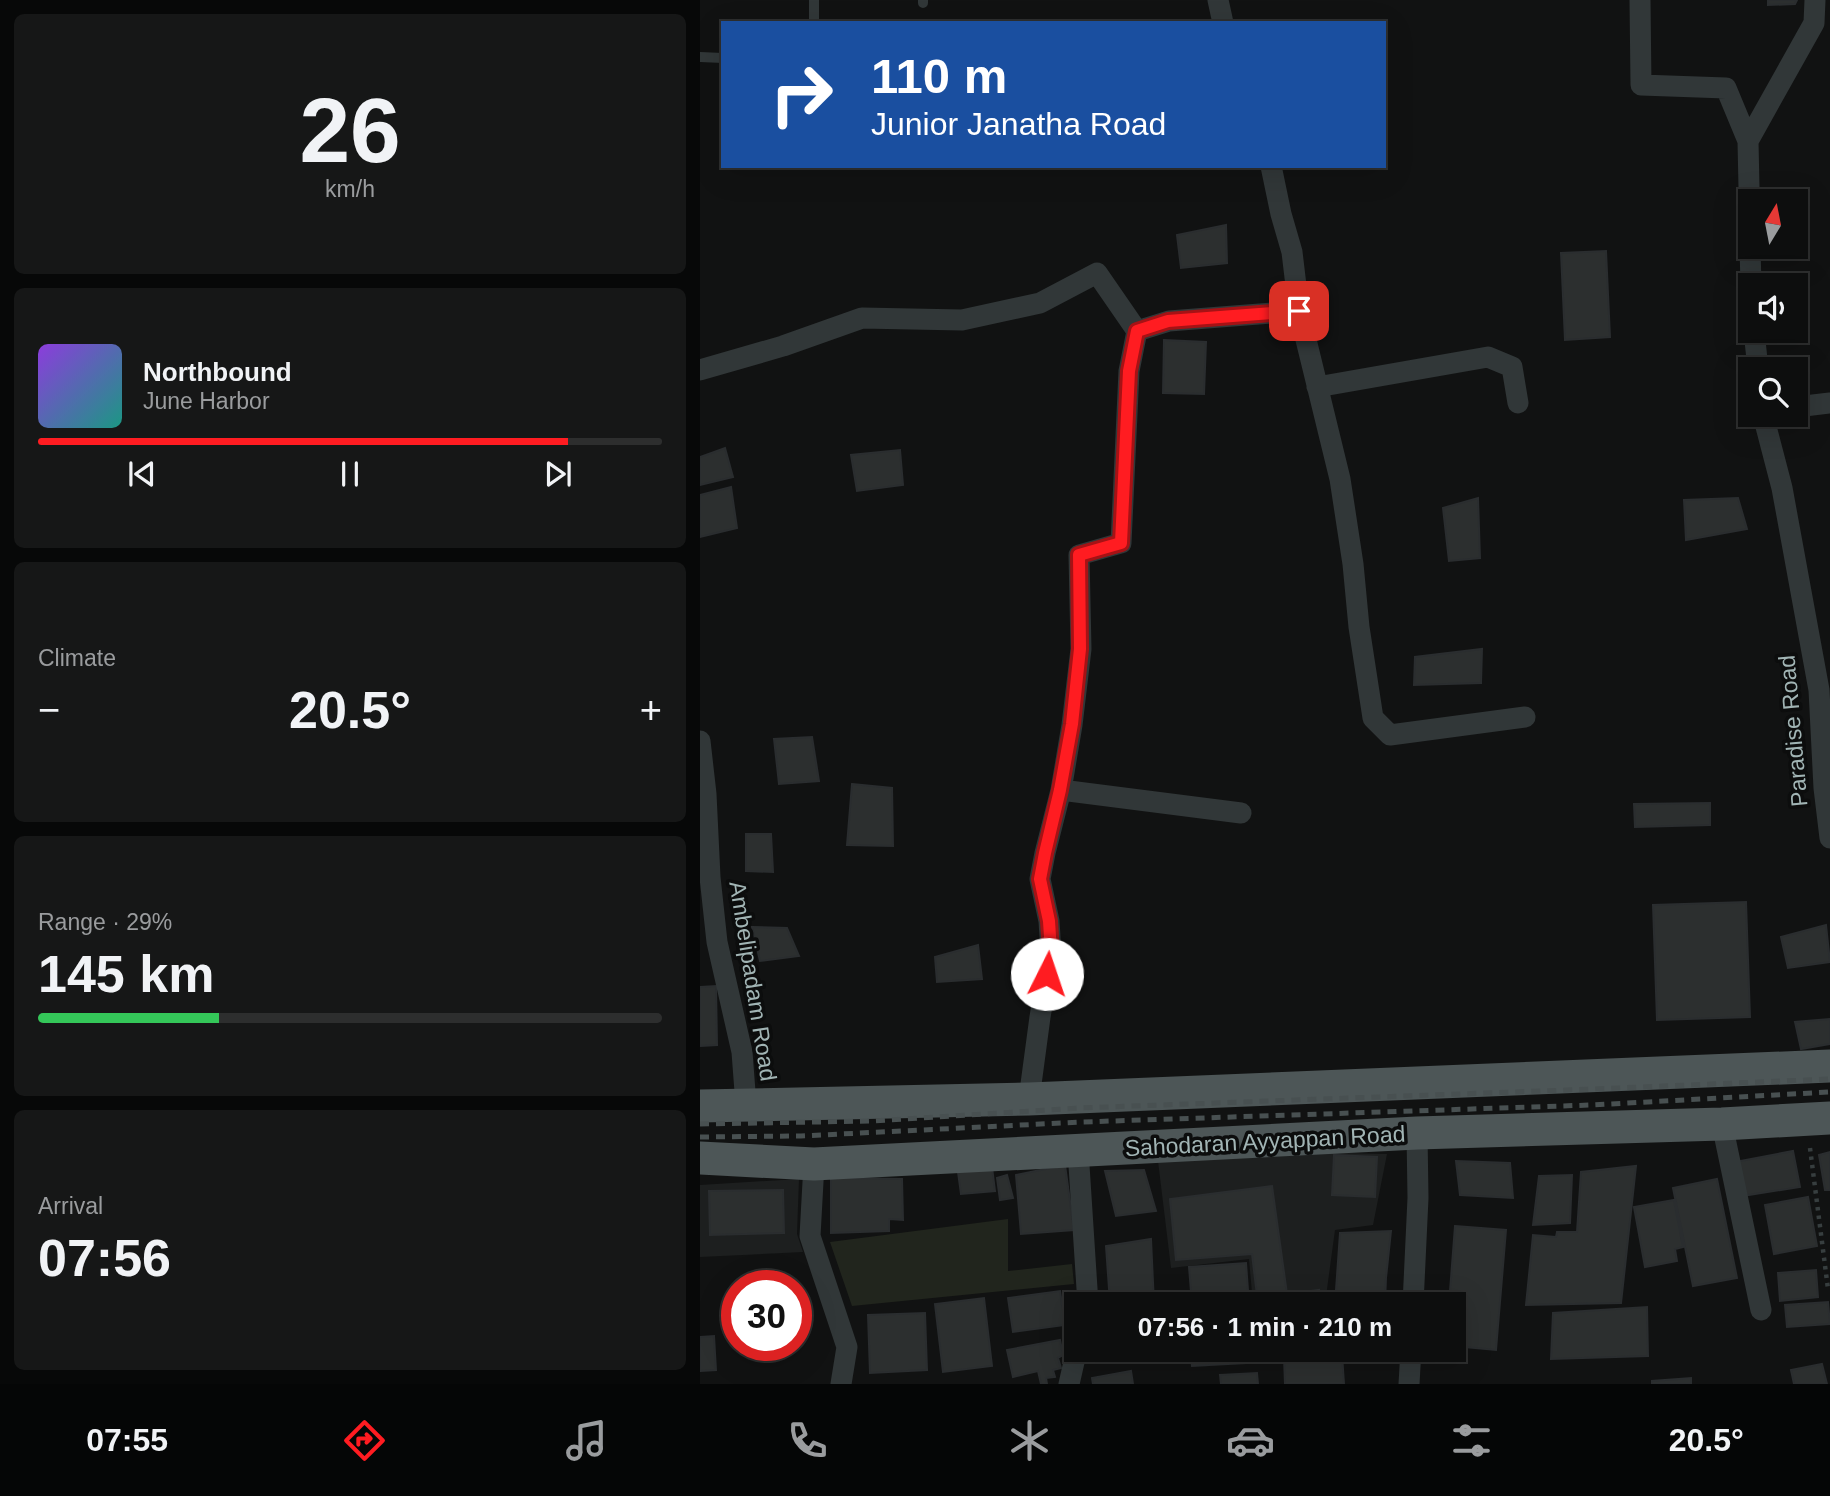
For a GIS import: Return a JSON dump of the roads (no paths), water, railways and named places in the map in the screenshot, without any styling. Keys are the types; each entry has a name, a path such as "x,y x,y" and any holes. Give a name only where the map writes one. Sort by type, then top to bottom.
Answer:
{"main road":[{"path":"700,1106 1029,1099 1830,1066"},
{"name":"Sahodaran Ayyappan Road","path":"700,1158 814,1164 1417,1133 1818,1119"}],"street":[{"path":"1217,0 1222,21"},
{"path":"1640,0 1641,85 1726,89 1748,141 1749,189"},
{"path":"1748,141 1814,23 1815,0"},
{"path":"1271,168 1293,253 1299,311 1340,479 1373,718 1390,735 1525,717"},
{"path":"700,370 783,346 862,318 962,320 1040,303 1097,273 1137,331 1129,371 1121,543 1079,555 1080,649 1072,724 1040,879 1049,921 1051,952 1029,1099"},
{"path":"1137,331 1168,321 1299,311"},
{"path":"1317,387 1488,357 1512,367 1518,402"},
{"path":"1808,406 1830,403"},
{"name":"Paradise Road","path":"1766,427 1782,488 1819,690 1824,788 1830,838"},
{"name":"Ambelipadam Road","path":"700,740 710,877 718,942 742,1052 746,1105"},
{"path":"1060,790 1241,813"},
{"path":"1721,1124 1761,1310"},
{"path":"1414,1292 1419,1198 1417,1133"},
{"path":"1079,1150 1087,1292"},
{"path":"814,1164 810,1236 847,1347 841,1384"},
{"path":"1069,1384 1074,1362"},
{"path":"1409,1384 1410,1362"}],"lane":[{"path":"814,0 814,21"},
{"path":"700,57 721,58"}],"railway":[{"path":"700,1124 871,1121 1080,1108 1830,1079"},
{"path":"700,1137 801,1136 1082,1122 1591,1105 1830,1092"}]}
